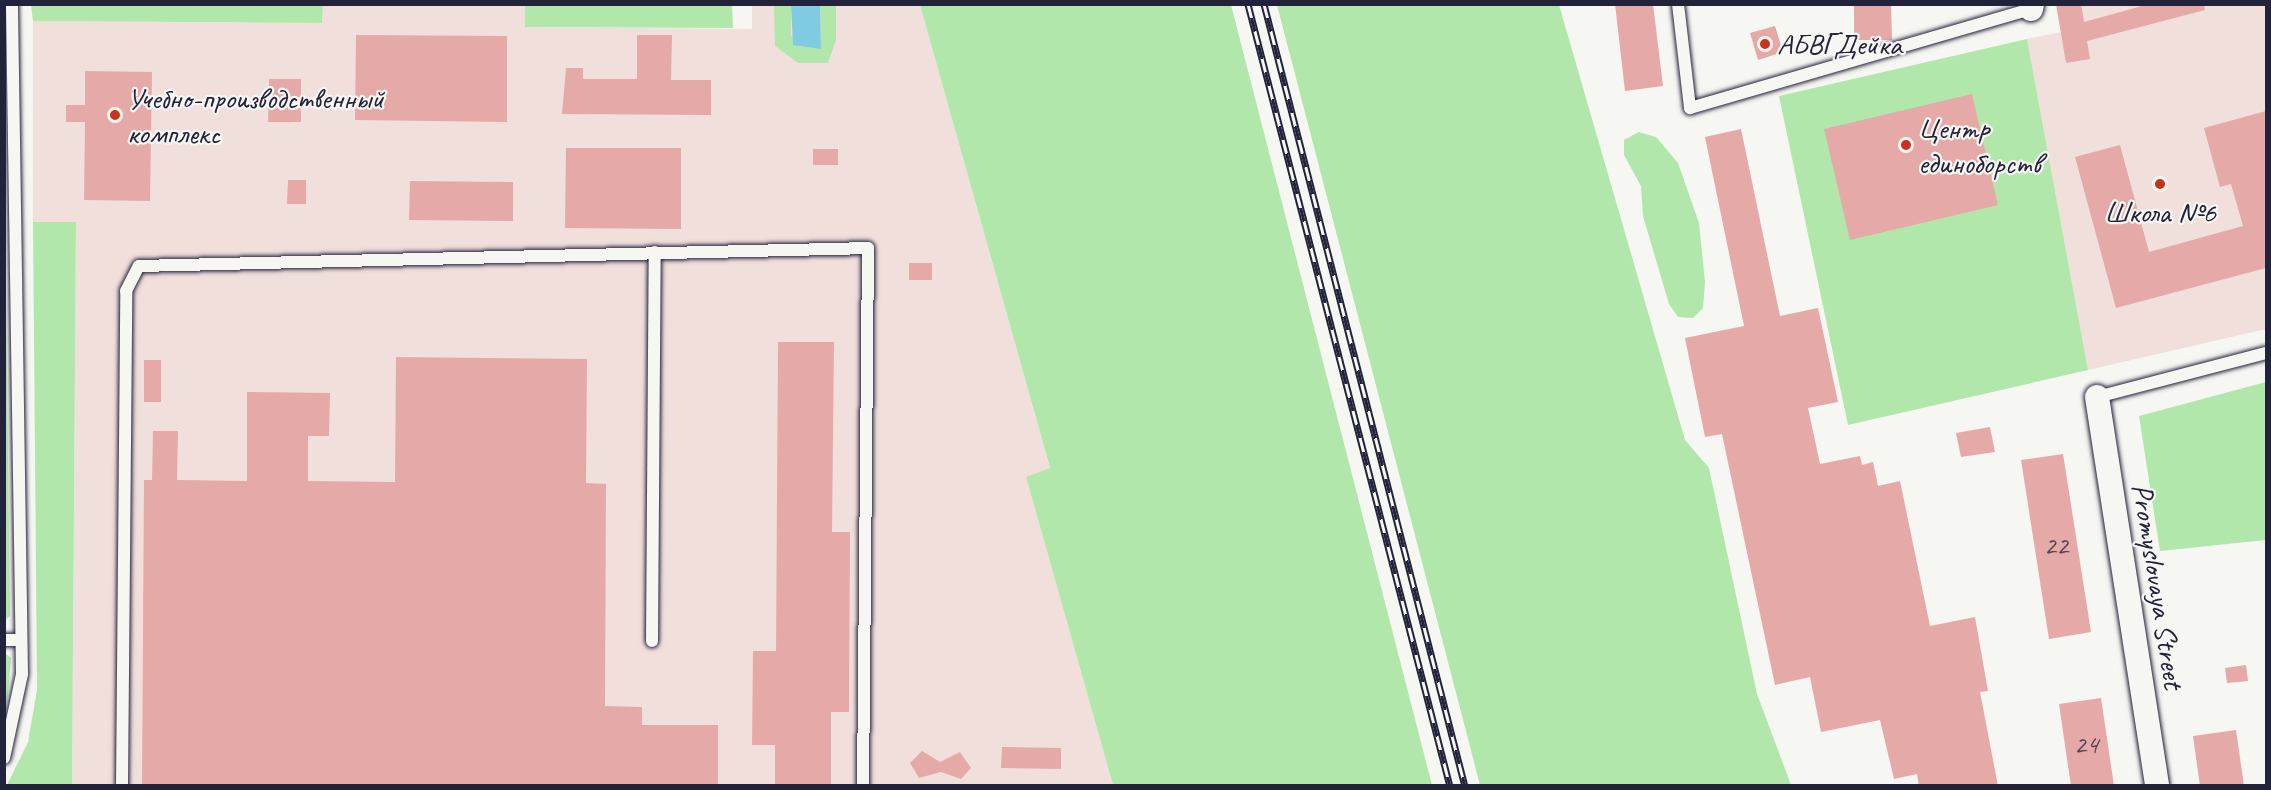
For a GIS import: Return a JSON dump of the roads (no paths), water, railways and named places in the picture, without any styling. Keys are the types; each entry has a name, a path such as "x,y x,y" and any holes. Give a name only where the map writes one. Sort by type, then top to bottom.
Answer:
{"street":[{"name":"Promyslovaya Street","path":"2097,397 2157,786"}],"lane":[{"path":"4,758 20,700 21,640 12,4"},
{"path":"1678,4 1690,108 2031,7"},
{"path":"122,786 126,291 132,271 149,262 868,248 863,786"},
{"path":"652,641 655,252"},
{"path":"2097,397 2266,353"},
{"path":"4,640 21,640"}],"water":[{"path":"791,5 820,5 821,49 793,45"}],"railway":[{"path":"1248,4 1450,786"},
{"path":"1264,4 1465,786"}],"place":[{"name":"АБВГДейка","path":"1765,44"},
{"name":"Учебно-производственный комплекс","path":"115,115"},
{"name":"Центр единоборств","path":"1906,145"},
{"name":"Школа №6","path":"2160,184"}]}
